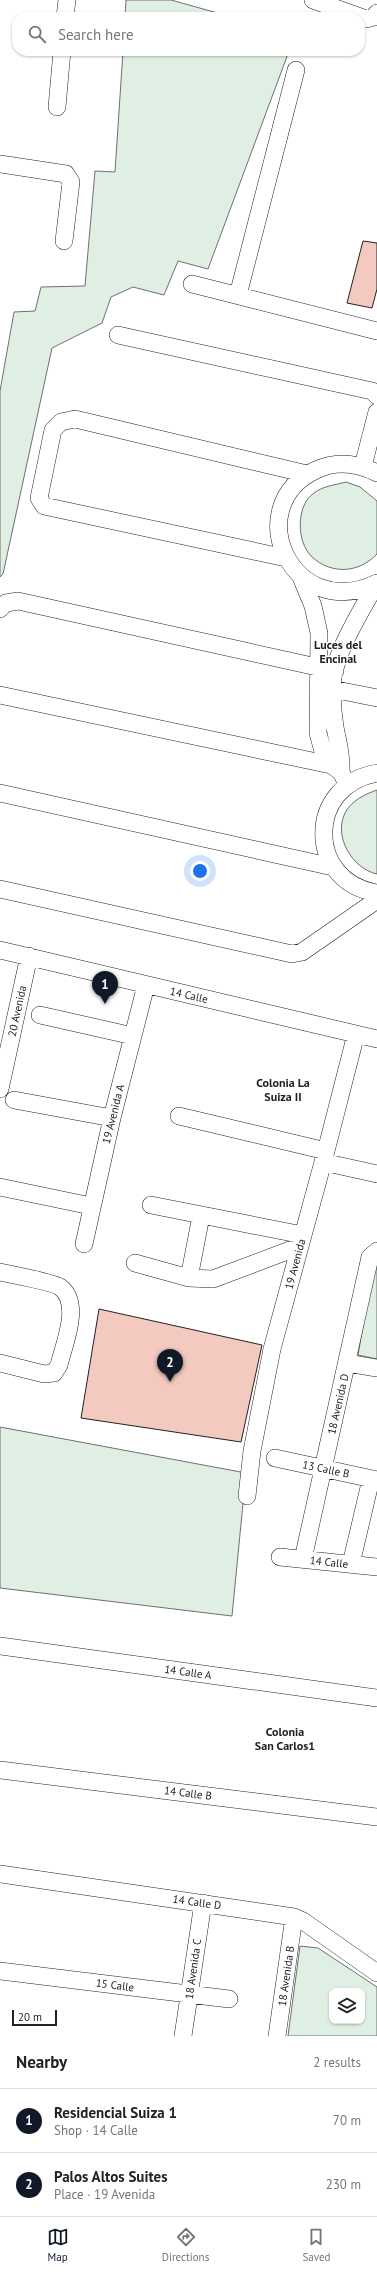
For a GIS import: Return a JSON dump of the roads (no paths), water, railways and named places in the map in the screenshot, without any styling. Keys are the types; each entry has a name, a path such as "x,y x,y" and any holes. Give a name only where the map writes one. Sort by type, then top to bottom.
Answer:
{"street":[{"path":"65,12 66,0"},
{"path":"313,0 346,12"},
{"path":"365,19 374,17 377,14"},
{"path":"56,107 61,56"},
{"path":"238,295 296,70"},
{"path":"0,164 66,174 70,177 71,182 64,240"},
{"path":"192,284 377,331"},
{"path":"118,335 372,391 377,396"},
{"path":"325,687 318,667 319,633 313,606 301,577 286,558 279,536 280,512 290,491 307,474 324,466 344,463 370,469 377,412"},
{"path":"286,558 44,506 39,498 53,430 61,422 75,419 307,474"},
{"path":"301,577 318,587 338,592 375,590"},
{"path":"375,590 357,615 335,671 325,687 318,733 324,755 339,774 336,795 328,808 324,823 323,838 326,853 333,867 347,882 365,892 377,893"},
{"path":"0,608 6,603 18,602 335,671"},
{"path":"325,687 377,698"},
{"path":"0,695 339,774 365,775 377,772"},
{"path":"0,793 333,867"},
{"path":"0,889 292,954 302,952 377,900"},
{"name":"14 Calle","path":"0,950 377,1039"},
{"name":"20 Avenida","path":"1,1084 29,956"},
{"name":"19 Avenida A","path":"84,1244 91,1206 146,984"},
{"path":"40,1015 133,1036"},
{"name":"19 Avenida","path":"247,1496 252,1451 272,1349 356,1034"},
{"path":"14,1100 112,1118"},
{"path":"180,1116 324,1157 377,1174"},
{"path":"0,1187 91,1206"},
{"path":"151,1205 303,1235"},
{"path":"188,1278 201,1216"},
{"path":"135,1263 188,1278 213,1279 290,1250 298,1253"},
{"name":"18 Avenida D","path":"303,1559 348,1363 370,1257 376,1251"},
{"path":"0,1272 60,1286 69,1299 72,1311 59,1365 54,1373 44,1374 0,1363"},
{"path":"348,1363 377,1368"},
{"name":"13 Calle B","path":"275,1458 374,1480"},
{"path":"351,1564 374,1480"},
{"name":"14 Calle","path":"280,1557 377,1567"},
{"name":"14 Calle A","path":"0,1646 377,1698"},
{"name":"14 Calle B","path":"0,1770 377,1817"},
{"name":"14 Calle D","path":"0,1874 294,1917 303,1921 377,1973"},
{"name":"18 Avenida C","path":"183,2036 203,1903"},
{"name":"18 Avenida B","path":"277,2036 294,1917"},
{"name":"15 Calle","path":"0,1971 229,1999"}],"place":[{"name":"Residencial Suiza 1","path":"105,1004"},
{"name":"Palos Altos Suites","path":"170,1382"}],"district":[{"name":"Luces del Encinal","path":"338,651"},
{"name":"Colonia La Suiza II","path":"283,1089"},
{"name":"Colonia San Carlos1","path":"285,1738"}]}
